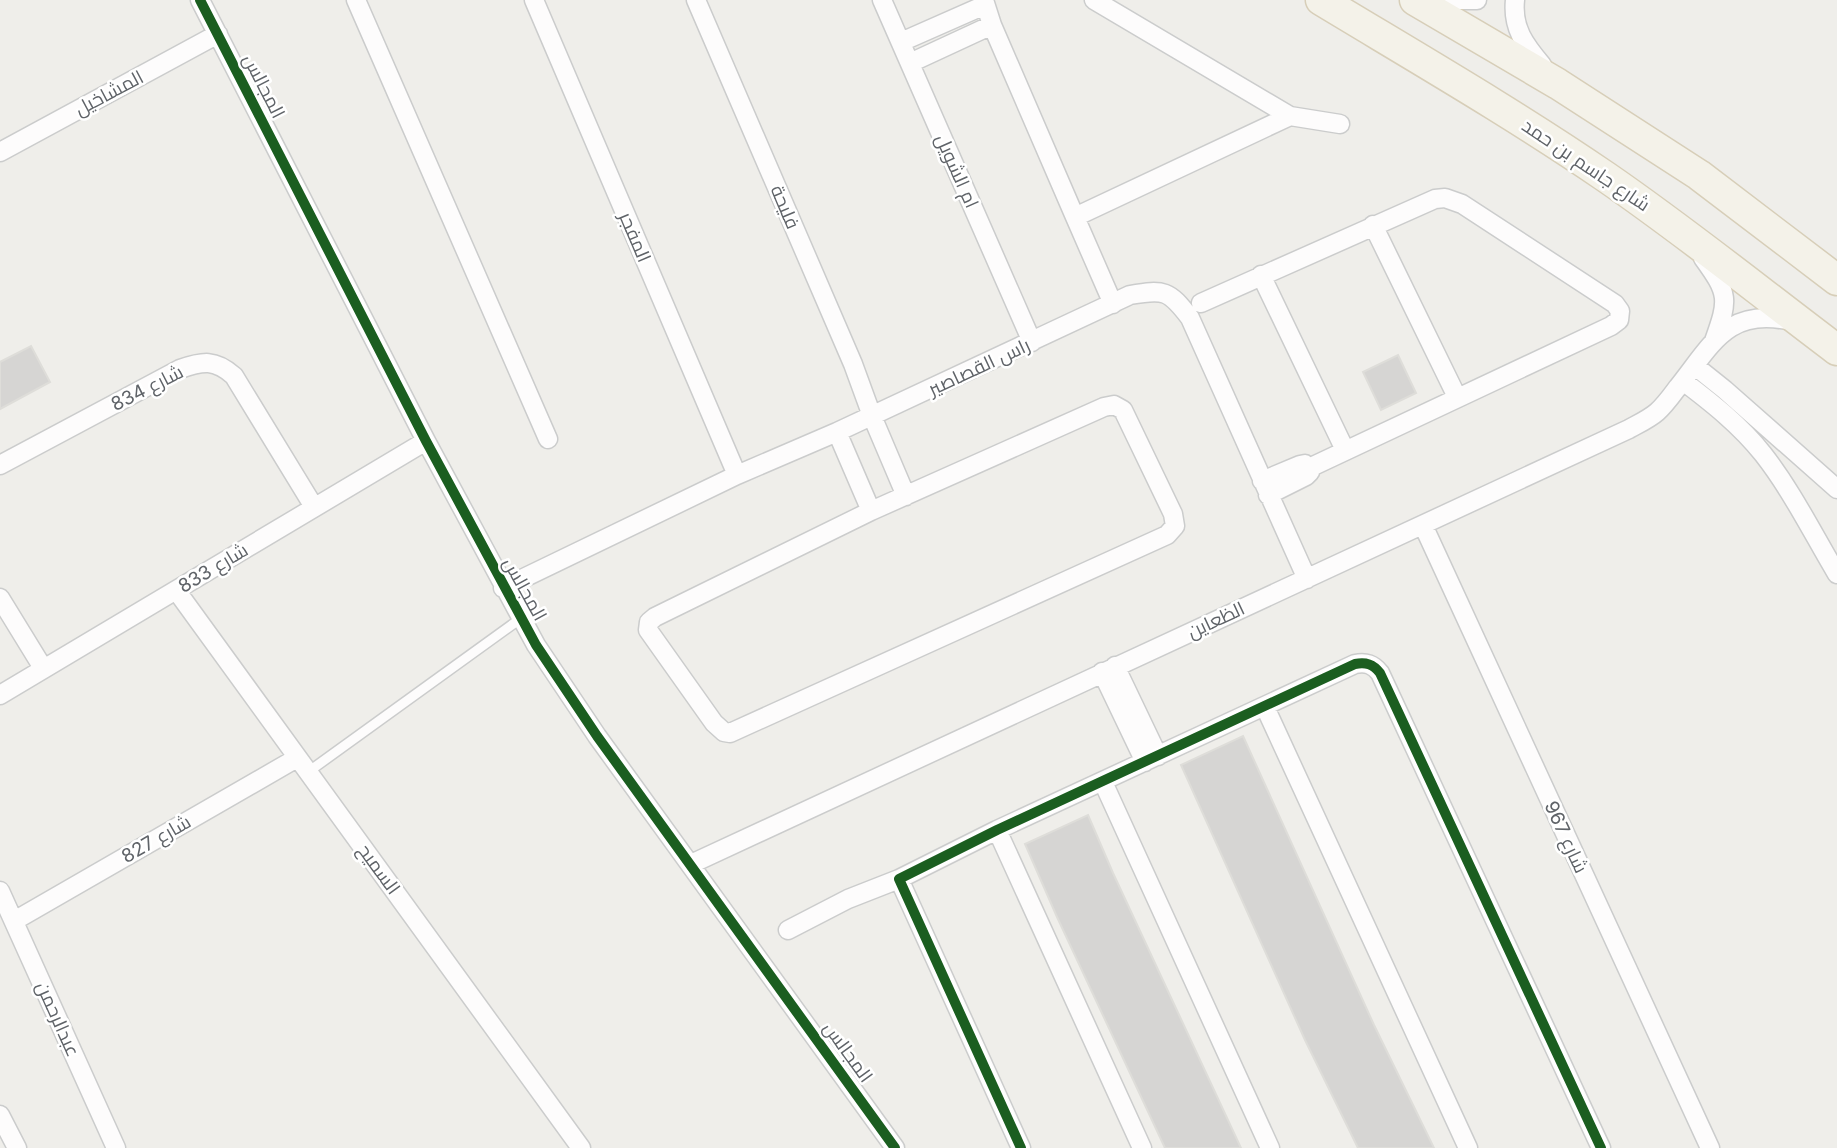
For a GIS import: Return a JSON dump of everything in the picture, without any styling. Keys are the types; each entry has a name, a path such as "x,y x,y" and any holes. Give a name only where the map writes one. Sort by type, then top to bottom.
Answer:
{"main road":[{"name":"شارع جاسم بن حمد","path":"1321,0 1540,134 1687,234 1837,350"},
{"path":"1415,0 1558,84 1699,175 1837,280"}],"street":[{"name":"المجالس","path":"200,0 520,619 553,673 597,736 895,1148"},
{"path":"356,0 548,439"},
{"name":"المفجر","path":"534,0 737,475"},
{"name":"فليحة","path":"696,0 853,364 906,496"},
{"name":"ام الشويل","path":"882,0 1032,342"},
{"path":"1094,0 1290,116 1340,124"},
{"path":"1448,0 1477,0"},
{"path":"1515,0 1516,29 1527,48 1558,84"},
{"path":"901,42 985,2 992,25 1113,304"},
{"path":"910,63 992,25"},
{"name":"المشاخيل","path":"0,152 218,34"},
{"path":"1074,216 1290,116"},
{"path":"1201,303 1435,199 1455,200 1615,304 1620,311 1619,320 1612,326 1345,450 1309,468 1306,476 1265,488"},
{"path":"1373,225 1457,397"},
{"name":"الظعاين","path":"1687,234 1720,281 1724,294 1725,309 1714,341"},
{"path":"1261,275 1345,450"},
{"name":"راس القصاصير","path":"503,588 737,475 872,416 1130,295 1150,292 1163,292 1175,298 1190,318 1307,579"},
{"name":"الظعاين","path":"691,864 1629,429 1658,411 1714,341 1738,322 1753,318 1780,319 1802,324"},
{"name":"شارع 834","path":"0,465 180,369 211,363 223,366 234,376 314,507"},
{"path":"1695,366 1837,489"},
{"path":"1683,381 1732,420 1762,453 1837,574"},
{"path":"1114,405 1123,410 1173,514 1175,526 1167,535 737,731 730,733 719,729 650,634 649,622 906,496 1104,407 1114,405"},
{"path":"837,432 871,511"},
{"path":"1762,453 1778,436"},
{"name":"شارع 833","path":"0,695 426,441"},
{"name":"شارع 967","path":"1423,525 1710,1148"},
{"name":"السميح","path":"176,590 582,1148"},
{"path":"0,597 43,668"},
{"path":"788,930 1355,664 1370,664 1380,673 1601,1148"},
{"path":"1109,669 1151,759"},
{"path":"1265,707 1468,1148"},
{"name":"شارع 827","path":"14,921 303,765"},
{"path":"1103,782 1270,1148"},
{"path":"996,831 1142,1148"},
{"path":"899,879 1021,1148"},
{"name":"عبدالرحمن","path":"0,891 116,1148"},
{"path":"0,1115 17,1148"}],"lane":[{"path":"303,765 520,619"}],"building":[{"path":"31,346 50,382 0,409 0,362"},
{"path":"1398,355 1416,393 1381,410 1363,372"},
{"path":"1243,736 1374,1025 1434,1148 1358,1148 1305,1040 1181,765"},
{"path":"1088,815 1241,1148 1165,1148 1057,917 1025,844"}],"cycle path":[{"path":"200,0 426,441 536,645 597,736 895,1148"},
{"path":"1021,1148 899,879 997,830 1355,664 1363,663 1369,664 1380,673 1601,1148"}]}
